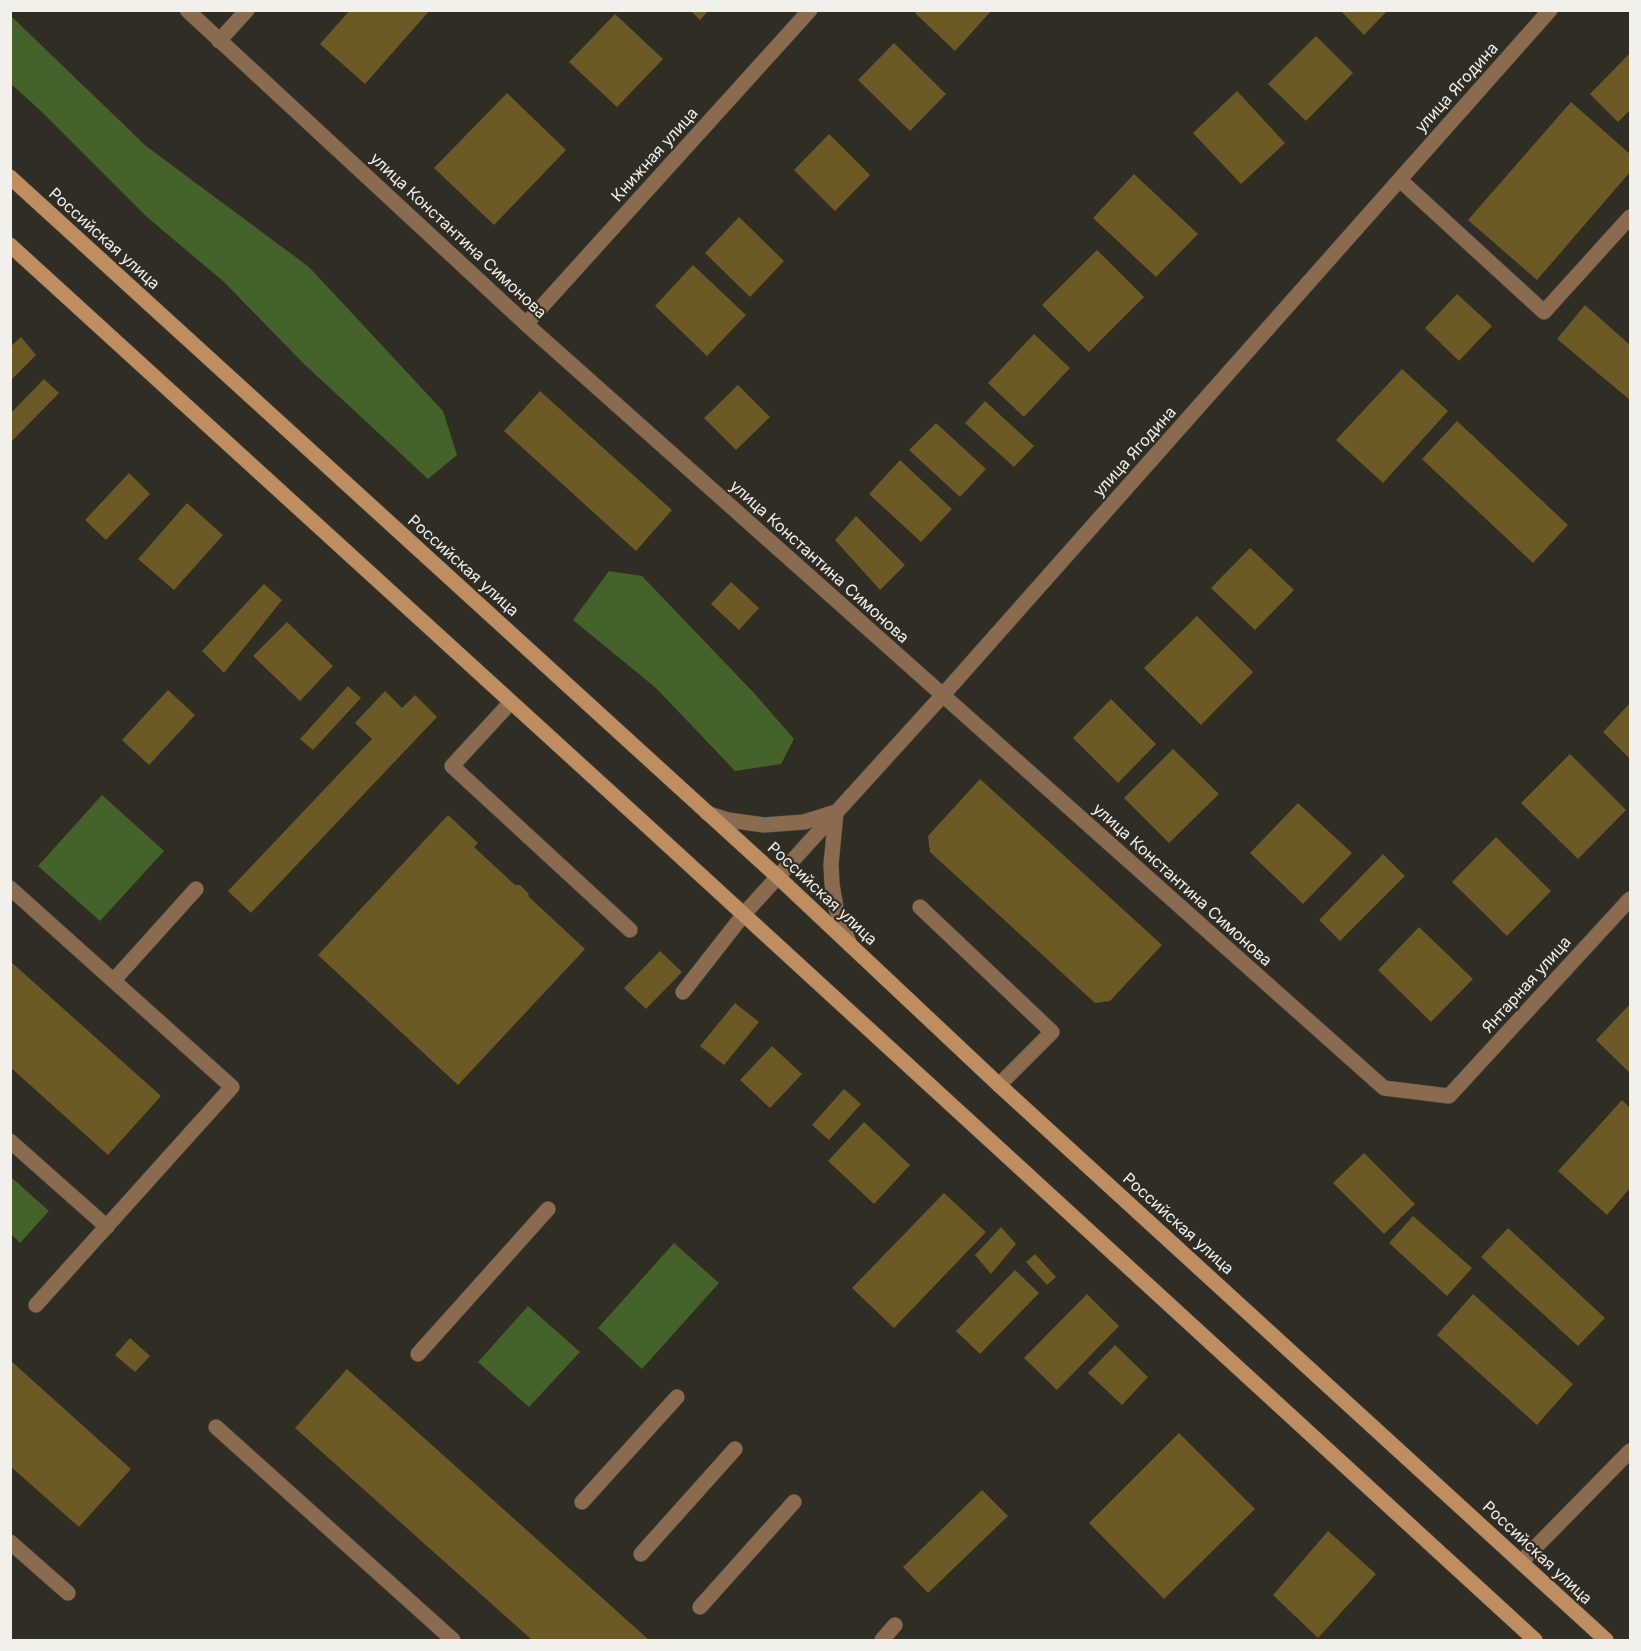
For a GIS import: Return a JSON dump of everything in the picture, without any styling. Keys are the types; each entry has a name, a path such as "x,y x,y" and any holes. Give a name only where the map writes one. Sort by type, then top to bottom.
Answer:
{"main road":[{"name":"Российская улица","path":"10,177 778,877 999,1085 1606,1641"},
{"path":"10,245 744,914 1535,1641"}],"street":[{"name":"улица Константина Симонова","path":"187,10 526,324 1384,1088 1449,1096"},
{"path":"219,41 247,10"},
{"name":"Книжная улица","path":"526,324 810,10"},
{"name":"улица Ягодина","path":"683,992 744,914 942,696 1550,10"},
{"path":"1400,180 1544,312 1630,217"},
{"path":"511,702 453,766 630,930"},
{"path":"707,812 728,820 765,825 804,822 836,812 831,865 832,884 836,908 850,945"},
{"path":"10,888 232,1087 36,1305"},
{"path":"114,980 196,888"},
{"name":"Янтарная улица","path":"1449,1096 1630,899"},
{"path":"920,907 1052,1032 999,1085"},
{"path":"10,1141 106,1227"},
{"path":"418,1354 548,1209"},
{"path":"582,1502 677,1397"},
{"path":"216,1427 453,1641"},
{"path":"640,1554 735,1449"},
{"path":"1521,1562 1630,1451"},
{"path":"700,1607 794,1502"},
{"path":"10,1542 68,1593"},
{"path":"882,1641 895,1625"}],"green space":[{"path":"11,16 146,146 309,267 443,411 457,455 428,479 304,364 224,282 147,217 11,84"},
{"path":"609,571 642,576 754,693 794,739 781,764 735,771 656,688 573,620"},
{"path":"102,795 164,851 100,921 38,866"},
{"path":"11,1177 49,1211 20,1243 11,1234"},
{"path":"674,1243 719,1283 642,1369 598,1328"},
{"path":"528,1306 580,1352 529,1407 478,1362"}],"building":[{"path":"350,10 430,10 365,84 320,44"},
{"path":"690,10 709,10 700,20"},
{"path":"918,10 992,10 955,51 915,13"},
{"path":"1340,10 1388,10 1364,35"},
{"path":"615,14 663,59 617,107 569,62"},
{"path":"1316,36 1353,73 1306,121 1268,84"},
{"path":"894,43 946,94 910,131 858,80"},
{"path":"1630,53 1630,110 1618,122 1590,94"},
{"path":"1237,91 1285,143 1241,184 1193,133"},
{"path":"507,93 566,150 494,225 434,168"},
{"path":"1571,102 1630,154 1630,172 1537,280 1468,220"},
{"path":"829,134 870,175 835,211 794,170"},
{"path":"1134,174 1198,234 1156,277 1093,218"},
{"path":"739,217 784,261 750,297 705,253"},
{"path":"1097,250 1144,297 1089,352 1042,305"},
{"path":"693,265 746,315 707,356 655,306"},
{"path":"1457,294 1492,326 1459,361 1425,328"},
{"path":"1585,305 1630,345 1630,400 1557,339"},
{"path":"1034,334 1070,368 1024,417 988,383"},
{"path":"21,337 36,355 10,381 10,347"},
{"path":"1402,369 1448,411 1383,483 1336,440"},
{"path":"44,379 59,393 10,443 10,414"},
{"path":"738,385 770,417 736,450 704,418"},
{"path":"540,391 672,510 636,551 504,431"},
{"path":"985,401 1034,446 1014,467 965,423"},
{"path":"1457,421 1568,525 1533,563 1422,459"},
{"path":"936,423 986,469 960,497 909,450"},
{"path":"900,460 952,509 921,542 869,494"},
{"path":"129,473 150,494 106,540 85,520"},
{"path":"187,503 223,535 174,590 138,559"},
{"path":"856,516 905,565 880,590 835,540"},
{"path":"1250,548 1294,590 1255,630 1211,588"},
{"path":"731,582 759,608 739,630 711,604"},
{"path":"264,584 282,600 224,673 202,651"},
{"path":"1197,616 1253,672 1201,725 1144,668"},
{"path":"287,622 333,666 300,701 253,656"},
{"path":"348,686 361,698 313,750 300,739"},
{"path":"168,690 195,715 149,765 122,740"},
{"path":"385,691 402,708 415,695 437,717 251,913 228,891 372,739 355,723"},
{"path":"1111,699 1156,744 1118,783 1073,738"},
{"path":"1630,703 1630,759 1603,732"},
{"path":"1173,749 1219,794 1169,843 1124,798"},
{"path":"1570,754 1626,810 1578,859 1521,803"},
{"path":"980,779 1162,945 1110,1001 1095,1003 930,852 928,836"},
{"path":"1298,803 1352,853 1303,904 1250,853"},
{"path":"448,815 478,843 474,847 515,885 520,885 529,897 585,949 458,1085 318,955"},
{"path":"1496,837 1551,891 1507,936 1452,882"},
{"path":"1383,854 1405,876 1340,941 1319,920"},
{"path":"1419,927 1473,979 1431,1022 1378,970"},
{"path":"660,951 682,972 646,1009 624,988"},
{"path":"10,961 161,1096 108,1155 10,1067"},
{"path":"735,1003 759,1022 724,1065 700,1046"},
{"path":"1630,1004 1630,1073 1596,1040"},
{"path":"772,1046 802,1074 770,1108 740,1080"},
{"path":"844,1089 861,1104 829,1140 812,1125"},
{"path":"1622,1100 1630,1108 1630,1188 1607,1215 1558,1171"},
{"path":"864,1122 910,1165 874,1204 828,1161"},
{"path":"1364,1153 1415,1204 1384,1234 1333,1183"},
{"path":"944,1193 986,1232 894,1328 852,1288"},
{"path":"1413,1216 1472,1268 1447,1296 1389,1243"},
{"path":"1001,1227 1016,1244 991,1274 975,1255"},
{"path":"1508,1228 1605,1318 1578,1346 1481,1257"},
{"path":"1035,1254 1056,1277 1047,1285 1026,1262"},
{"path":"1015,1270 1039,1293 980,1354 956,1331"},
{"path":"1087,1294 1119,1326 1057,1390 1024,1358"},
{"path":"1473,1294 1573,1384 1537,1425 1437,1335"},
{"path":"130,1338 150,1356 135,1372 115,1355"},
{"path":"1115,1345 1148,1377 1122,1405 1088,1373"},
{"path":"10,1360 131,1469 79,1527 10,1466"},
{"path":"347,1369 649,1640 532,1640 295,1428"},
{"path":"1179,1433 1255,1509 1164,1599 1089,1523"},
{"path":"982,1490 1008,1516 928,1593 903,1567"},
{"path":"1328,1531 1376,1574 1318,1638 1273,1595"}]}
